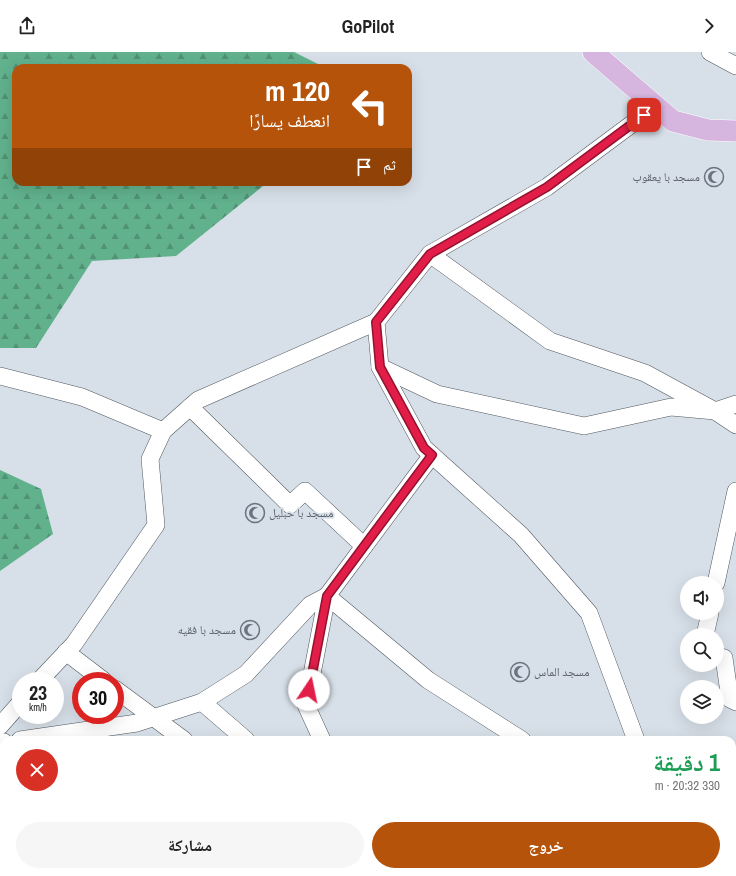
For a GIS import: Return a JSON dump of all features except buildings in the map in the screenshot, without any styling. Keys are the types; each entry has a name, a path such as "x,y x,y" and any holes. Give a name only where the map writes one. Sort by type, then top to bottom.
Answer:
{"main road":[{"path":"593,52 674,121 708,130 736,131"}],"street":[{"path":"710,52 736,66"},
{"path":"47,672 74,644 156,525 150,459 163,431 198,400 376,322 430,254 547,187 656,106"},
{"path":"430,254 550,341 645,373 715,411 736,425"},
{"path":"376,322 380,367 424,448 521,535 588,613 634,736"},
{"path":"380,367 437,394 584,426 671,407 715,411 736,404"},
{"path":"0,376 82,397 163,431"},
{"path":"190,407 290,505 305,491 364,546"},
{"path":"48,736 137,723 202,702 246,674 310,605 327,596 432,455"},
{"path":"718,576 735,500"},
{"path":"320,736 306,706 327,596"},
{"path":"327,596 428,680 516,736"},
{"path":"66,652 92,672"},
{"path":"724,658 730,700 736,702"},
{"path":"124,696 153,717 166,735"},
{"path":"202,702 241,736"},
{"path":"0,726 12,712"}],"green space":[{"path":"0,52 294,52 318,64 12,64 12,186 263,186 176,256 92,261 36,348 0,348"},
{"path":"0,470 41,489 53,534 0,571"}],"place":[{"name":"مسجد با يعقوب","path":"714,177"},
{"name":"مسجد با حبليل","path":"255,513"},
{"name":"مسجد با فقيه","path":"250,630"},
{"name":"مسجد الماس","path":"520,672"}],"route":[{"path":"309,690 327,596 432,455 424,448 380,367 376,322 430,254 547,187 644,115"}]}
